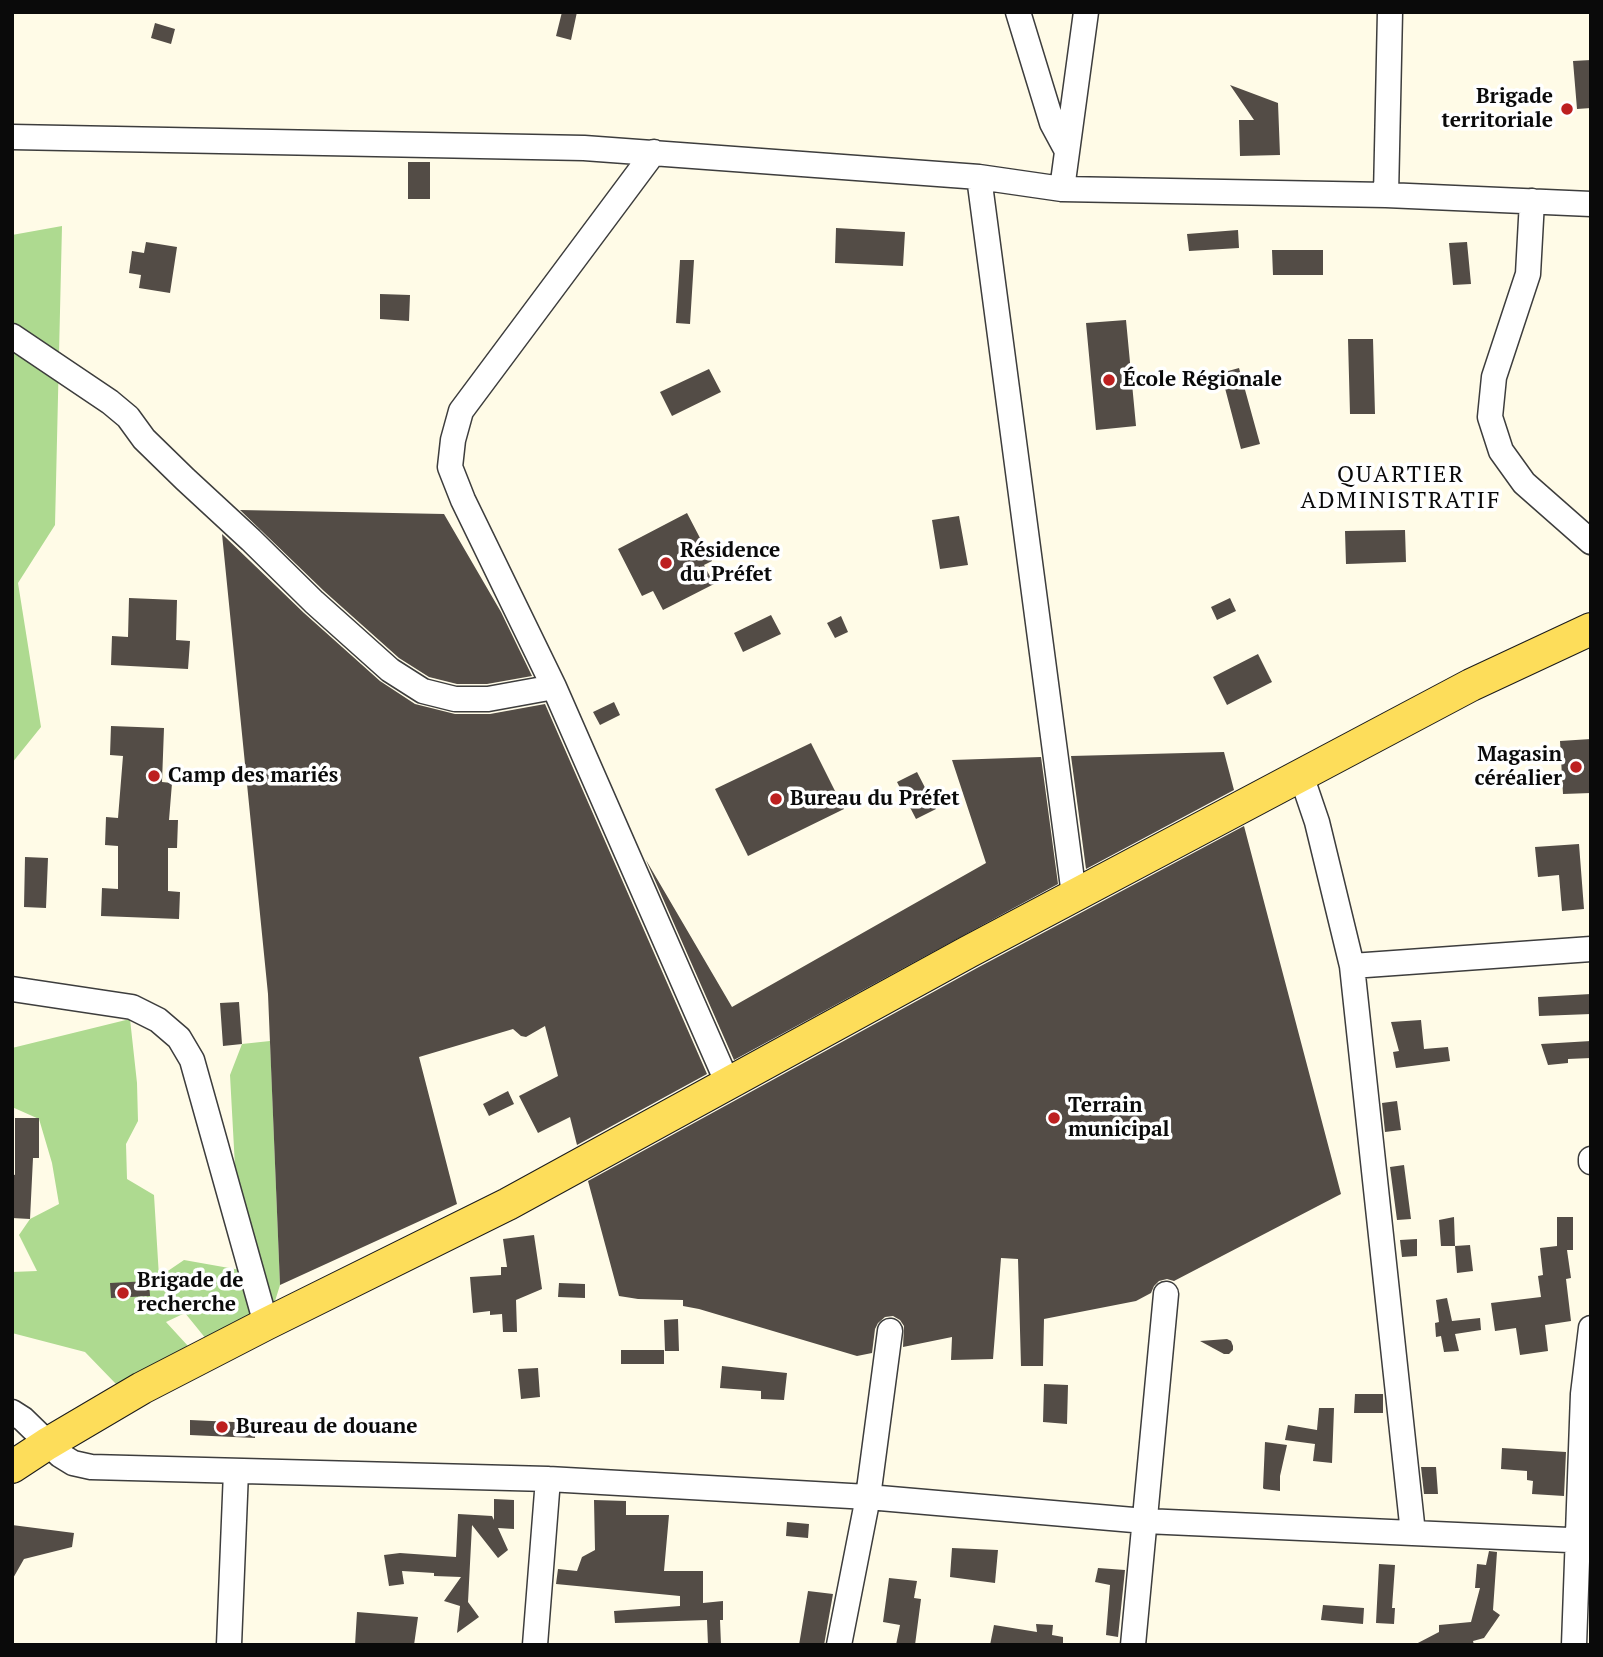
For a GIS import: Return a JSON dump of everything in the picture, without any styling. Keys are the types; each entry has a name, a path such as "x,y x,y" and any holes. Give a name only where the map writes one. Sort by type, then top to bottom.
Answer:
{"main road":[{"path":"12,1467 142,1388 508,1204 968,951 1471,685 1591,629"}],"street":[{"path":"1018,12 1052,122 1066,149"},
{"path":"1062,188 1086,12"},
{"path":"1386,195 1390,12"},
{"path":"12,137 570,147 979,177 1062,188 1386,195 1591,204"},
{"path":"654,152 461,411 453,440 450,467 463,500 554,687 728,1084"},
{"path":"979,177 1074,895"},
{"path":"1532,201 1528,274 1494,377 1490,418 1501,451 1524,483 1591,542"},
{"path":"12,336 128,417 144,439 184,479 390,670 423,691 455,699 488,699 554,687"},
{"path":"1301,775 1317,822 1352,966 1413,1533"},
{"path":"1352,966 1591,949"},
{"path":"12,989 132,1007 158,1020 179,1038 192,1060 266,1324"},
{"path":"1133,1645 1166,1294"},
{"path":"1574,1645 1584,1541 1583,1394 1591,1328"},
{"path":"839,1645 868,1497 890,1331"},
{"path":"12,1412 23,1419 60,1455 73,1463 91,1467 548,1479 868,1497 1144,1521 1584,1541"},
{"path":"229,1645 236,1471"},
{"path":"535,1645 548,1479"}],"green space":[{"path":"62,226 55,525 18,583 41,727 12,763 12,235"},
{"path":"130,1019 138,1121 126,1144 127,1179 154,1195 159,1277 184,1260 246,1271 236,1185 230,1075 242,1044 270,1041 280,1285 267,1327 215,1350 185,1313 166,1322 188,1346 162,1390 116,1384 85,1352 12,1333 12,1272 37,1271 19,1235 30,1219 59,1204 52,1163 39,1119 12,1107 12,1048"}],"building":[{"path":"562,12 577,12 571,40 556,36"},
{"path":"155,23 175,29 171,44 151,38"},
{"path":"1591,60 1591,108 1577,109 1573,61"},
{"path":"1230,85 1278,103 1280,155 1240,156 1239,120 1254,120"},
{"path":"408,162 430,162 430,199 408,199"},
{"path":"836,228 905,232 903,266 835,263"},
{"path":"1238,230 1239,248 1189,251 1187,234"},
{"path":"146,242 177,247 170,293 139,288 141,275 129,273 132,251 144,253"},
{"path":"1467,242 1471,284 1453,285 1449,243"},
{"path":"1272,250 1323,250 1323,275 1273,275"},
{"path":"680,260 694,260 690,324 676,323"},
{"path":"380,294 410,295 409,321 380,319"},
{"path":"1126,320 1136,426 1096,430 1086,323"},
{"path":"1348,339 1373,339 1375,414 1350,414"},
{"path":"1239,368 1260,444 1241,449 1221,373"},
{"path":"709,369 721,392 672,416 660,392"},
{"path":"240,510 444,514 501,612 532,676 487,684 457,684 429,677 399,658"},
{"path":"687,513 712,561 704,565 714,584 663,610 653,591 642,596 618,549"},
{"path":"959,516 968,565 940,569 932,520"},
{"path":"1405,530 1406,562 1346,564 1345,531"},
{"path":"222,534 380,681 415,704 455,714 490,714 545,704 707,1074 577,1145 570,1117 538,1133 519,1096 558,1076 545,1026 526,1037 513,1029 419,1057 457,1204 280,1285 268,994"},
{"path":"129,598 177,600 176,640 190,641 188,669 111,665 112,636 128,637"},
{"path":"1230,598 1236,611 1217,620 1211,607"},
{"path":"771,615 781,634 743,652 734,633"},
{"path":"841,616 848,632 835,638 827,623"},
{"path":"1258,654 1272,682 1227,705 1213,677"},
{"path":"614,702 620,715 600,725 593,712"},
{"path":"111,726 164,728 162,782 172,783 169,820 178,820 177,848 168,848 168,891 180,892 179,919 101,916 102,888 118,889 118,846 105,845 106,817 118,818 123,756 110,755"},
{"path":"1591,739 1591,793 1563,794 1560,741"},
{"path":"811,743 844,809 748,856 715,789"},
{"path":"1224,752 1234,790 1086,869 1071,756"},
{"path":"1041,757 1058,884 734,1060 646,860 732,1007 986,863 952,760"},
{"path":"917,772 936,809 916,819 897,782"},
{"path":"1244,826 1341,1194 1174,1281 1159,1281 1151,1293 1136,1301 1044,1319 1043,1366 1021,1366 1018,1259 1001,1258 993,1359 951,1360 952,1337 903,1347 904,1326 893,1316 885,1317 878,1323 872,1353 857,1356 683,1306 683,1300 619,1296 588,1181 977,968"},
{"path":"1579,844 1584,909 1562,911 1559,875 1538,877 1535,847"},
{"path":"25,857 48,858 46,908 24,907"},
{"path":"1591,994 1591,1014 1539,1016 1538,997"},
{"path":"239,1002 242,1044 223,1046 220,1003"},
{"path":"1421,1020 1424,1049 1448,1047 1450,1061 1396,1068 1393,1052 1399,1051 1391,1022"},
{"path":"1591,1041 1591,1058 1568,1059 1568,1063 1548,1065 1541,1044"},
{"path":"508,1091 514,1104 489,1116 483,1104"},
{"path":"1397,1101 1401,1130 1385,1132 1382,1103"},
{"path":"15,1118 39,1118 39,1158 33,1158 30,1219 12,1218"},
{"path":"1404,1165 1411,1219 1397,1220 1390,1167"},
{"path":"1454,1217 1455,1246 1441,1246 1439,1220"},
{"path":"1557,1217 1573,1217 1573,1250 1567,1250 1571,1278 1566,1279 1571,1321 1545,1325 1548,1351 1520,1355 1516,1328 1495,1331 1491,1303 1541,1297 1538,1276 1543,1275 1540,1248 1557,1246"},
{"path":"534,1235 542,1289 516,1300 517,1332 503,1332 502,1314 490,1315 490,1311 473,1313 470,1277 501,1275 501,1267 507,1267 503,1239"},
{"path":"1417,1239 1417,1256 1402,1257 1400,1240"},
{"path":"1470,1245 1473,1271 1457,1273 1455,1246"},
{"path":"149,1281 150,1296 111,1298 110,1283"},
{"path":"559,1283 585,1284 585,1298 558,1297"},
{"path":"1447,1298 1452,1321 1480,1318 1481,1330 1455,1334 1459,1351 1444,1352 1441,1336 1436,1337 1435,1323 1439,1322 1436,1300"},
{"path":"678,1319 679,1351 665,1351 664,1320"},
{"path":"1227,1339 1233,1346 1229,1354 1200,1341"},
{"path":"621,1350 664,1350 664,1364 621,1364"},
{"path":"722,1366 787,1373 784,1400 761,1399 761,1391 720,1388"},
{"path":"538,1368 540,1397 521,1399 518,1369"},
{"path":"1044,1384 1068,1385 1067,1424 1043,1422"},
{"path":"1355,1394 1383,1394 1383,1413 1354,1413"},
{"path":"1319,1408 1334,1408 1332,1463 1313,1461 1315,1444 1285,1440 1288,1425 1317,1430"},
{"path":"190,1420 255,1423 255,1438 190,1435"},
{"path":"1265,1442 1287,1445 1280,1476 1280,1491 1263,1488"},
{"path":"1502,1448 1566,1452 1564,1496 1532,1494 1533,1481 1527,1480 1527,1471 1501,1469"},
{"path":"1421,1467 1436,1467 1438,1494 1424,1494"},
{"path":"494,1499 514,1500 514,1529 498,1528 508,1550 498,1558 472,1525 468,1602 479,1617 457,1633 460,1606 444,1601 461,1577 402,1571 404,1584 389,1586 384,1555 400,1553 456,1557 458,1514 492,1516 494,1520"},
{"path":"594,1500 626,1501 626,1515 669,1515 664,1571 703,1571 703,1603 723,1601 723,1620 720,1620 721,1645 708,1645 707,1620 615,1623 614,1611 680,1606 680,1596 556,1584 558,1569 577,1571 582,1557 595,1550"},
{"path":"787,1522 809,1524 808,1538 786,1536"},
{"path":"12,1525 74,1533 72,1547 24,1559 12,1580"},
{"path":"952,1548 998,1550 995,1583 950,1577"},
{"path":"1489,1551 1497,1552 1493,1610 1500,1615 1484,1638 1473,1641 1474,1645 1414,1645 1439,1632 1439,1625 1471,1622 1480,1588 1475,1588 1477,1564 1486,1565"},
{"path":"1379,1564 1395,1565 1392,1608 1395,1608 1394,1624 1376,1623"},
{"path":"1098,1568 1125,1570 1118,1637 1106,1635 1110,1585 1095,1582"},
{"path":"889,1578 917,1581 914,1598 921,1599 915,1645 896,1645 900,1625 883,1622"},
{"path":"808,1591 833,1594 824,1645 799,1645"},
{"path":"1323,1605 1364,1608 1363,1624 1321,1620"},
{"path":"357,1612 418,1617 414,1645 355,1645"},
{"path":"1036,1624 1053,1625 1052,1635 1063,1637 1063,1645 990,1645 994,1625 1037,1632"}],"place":[{"name":"Brigade territoriale","path":"1567,109"},
{"name":"École Régionale","path":"1109,380"},
{"name":"Résidence du Préfet","path":"666,563"},
{"name":"Magasin céréalier","path":"1576,767"},
{"name":"Camp des mariés","path":"154,776"},
{"name":"Bureau du Préfet","path":"776,799"},
{"name":"Terrain municipal","path":"1054,1118"},
{"name":"Brigade de recherche","path":"123,1293"},
{"name":"Bureau de douane","path":"222,1427"}],"district":[{"name":"QUARTIER ADMINISTRATIF","path":"1401,488"}]}
